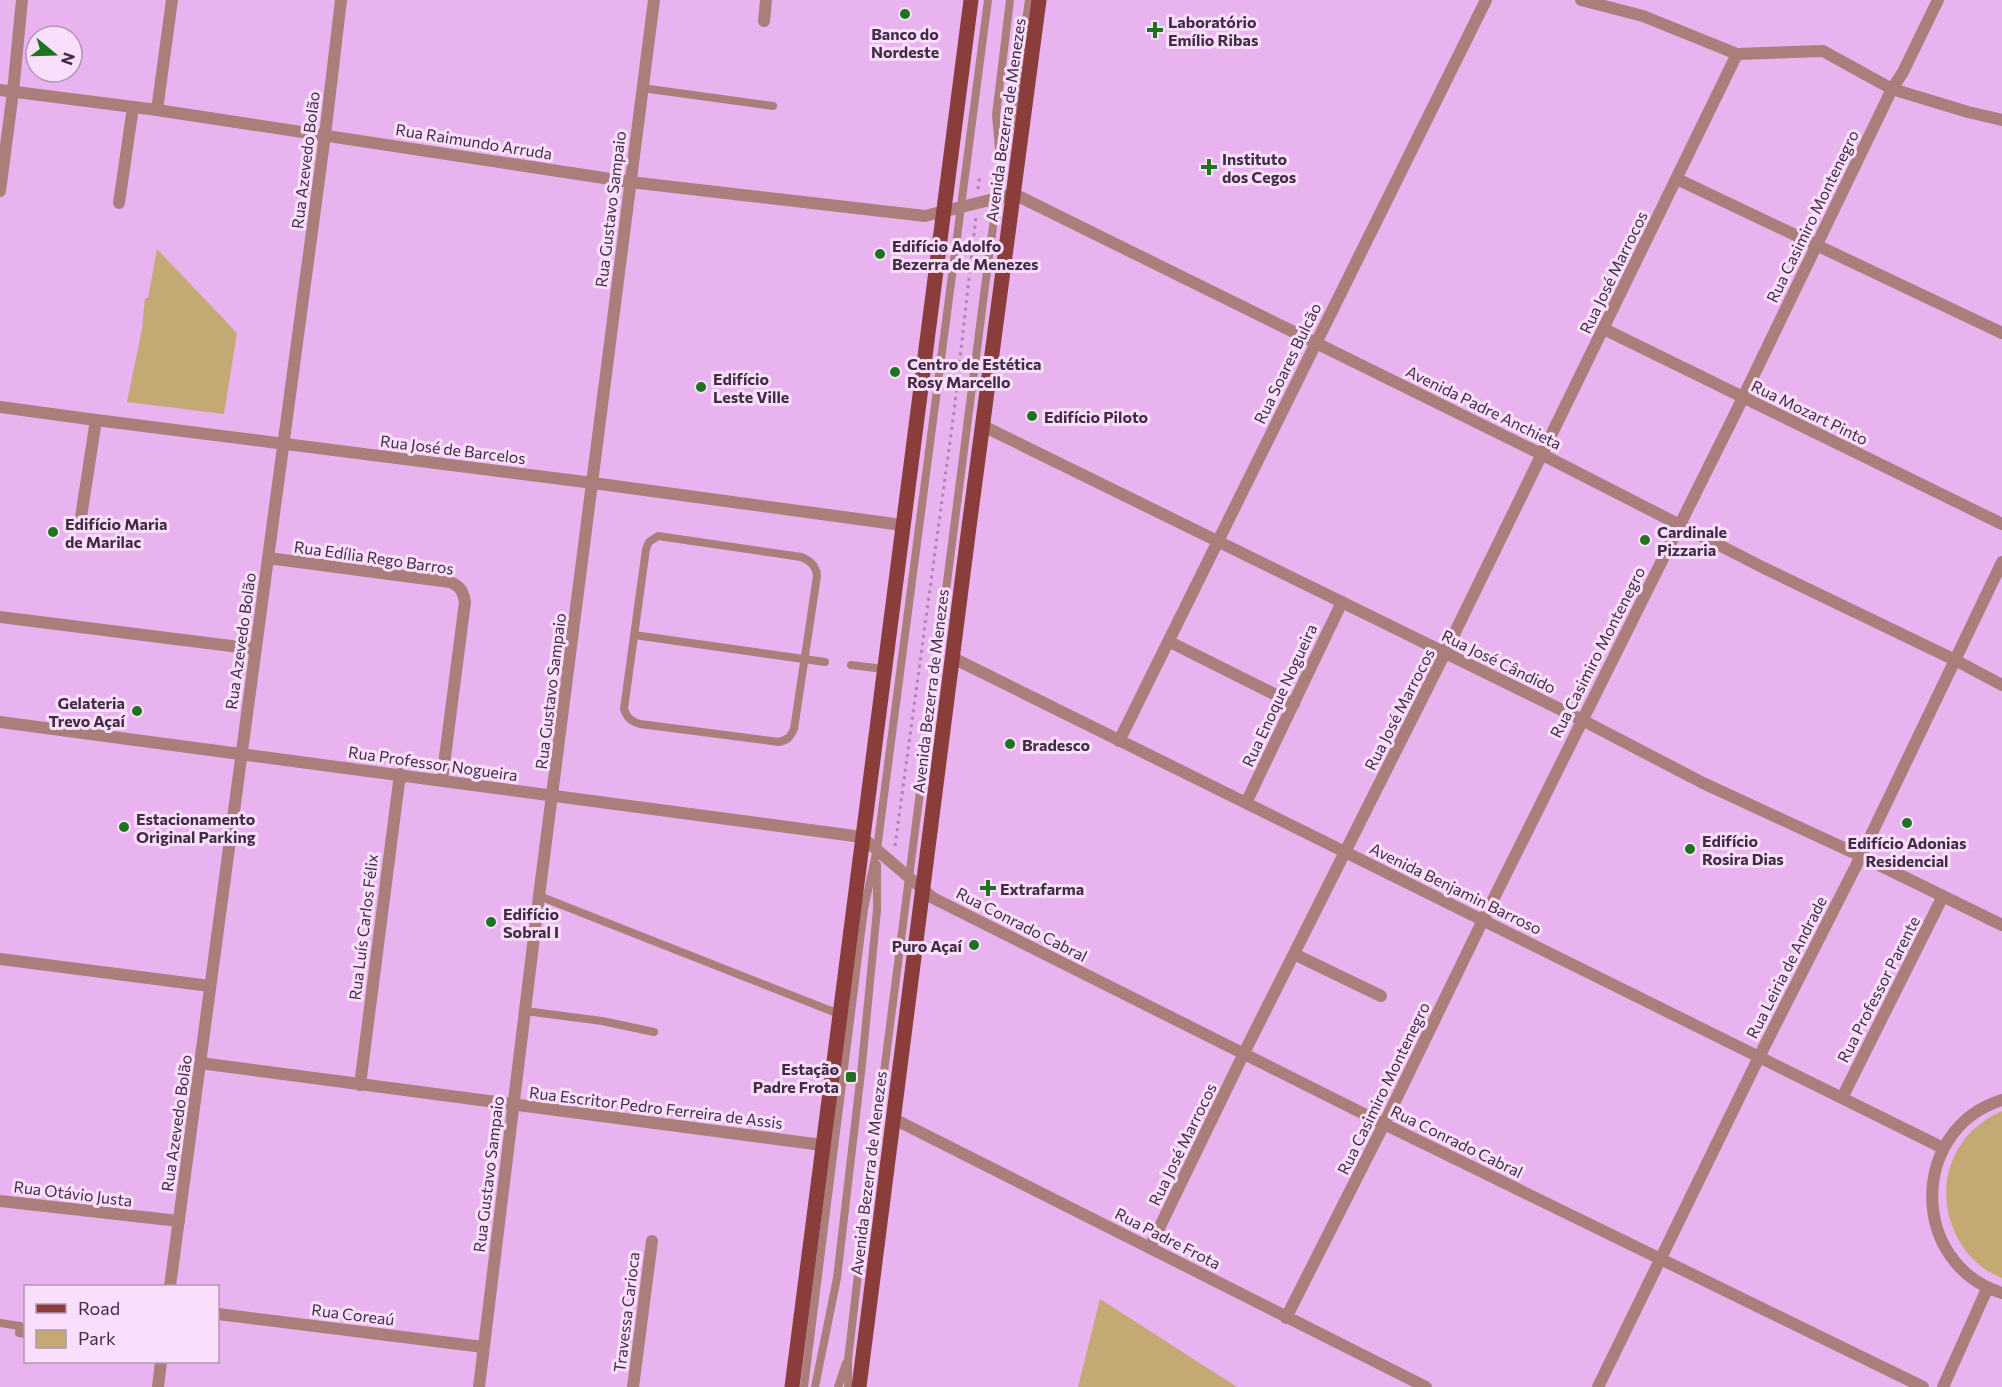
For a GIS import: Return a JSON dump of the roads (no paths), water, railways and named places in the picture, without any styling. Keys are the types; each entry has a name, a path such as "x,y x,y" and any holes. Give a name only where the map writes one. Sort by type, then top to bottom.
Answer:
{"main road":[{"path":"792,1387 971,0"},
{"name":"Avenida Bezerra de Menezes","path":"860,1387 952,658 1039,0"}],"street":[{"path":"0,191 6,91 22,0"},
{"path":"157,111 172,0"},
{"name":"Rua Azevedo Bolão","path":"170,1285 325,135 341,0"},
{"name":"Rua Gustavo Sampaio","path":"479,1387 539,896 654,0"},
{"path":"764,21 766,0"},
{"name":"Rua Soares Bulcão","path":"1119,741 1486,0"},
{"path":"1581,0 1643,16 1737,54 1823,51 1892,89 2002,120"},
{"name":"Rua Casimiro Montenegro","path":"1286,1318 1743,397 1815,244 1938,0"},
{"name":"Rua José Marrocos","path":"1150,1247 1244,1053 1446,653 1737,54"},
{"name":"Rua Raimundo Arruda","path":"6,91 133,107 630,182 926,216 944,211"},
{"path":"119,203 133,107"},
{"path":"1677,178 2002,333"},
{"path":"944,211 1014,194"},
{"name":"Avenida Padre Anchieta","path":"1014,194 2002,685"},
{"name":"Rua Mozart Pinto","path":"1604,329 2002,524"},
{"name":"Rua José de Barcelos","path":"0,407 903,525"},
{"path":"81,517 96,420"},
{"name":"Rua José Cândido","path":"983,426 1582,720 1703,783 1861,856 2002,925"},
{"name":"Rua Edília Rego Barros","path":"268,558 450,582 458,586 465,602 442,780"},
{"name":"Rua Leiria de Andrade","path":"1598,1387 1759,1056 1861,856 2002,562"},
{"name":"Rua Enoque Nogueira","path":"1246,803 1342,602"},
{"path":"0,617 255,649"},
{"path":"1170,642 1294,704"},
{"name":"Avenida Benjamin Barroso","path":"952,658 1944,1148"},
{"name":"Rua Professor Nogueira","path":"0,722 862,837"},
{"name":"Rua Luís Carlos Félix","path":"360,1085 400,774"},
{"name":"Rua Conrado Cabral","path":"862,837 933,898 1384,1124 1923,1387"},
{"name":"Rua Professor Parente","path":"1842,1098 1943,896"},
{"path":"1294,954 1381,996"},
{"path":"0,959 210,986"},
{"name":"Rua Escritor Pedro Ferreira de Assis","path":"200,1063 822,1145"},
{"path":"2002,1100 1989,1104 1963,1122 1944,1148 1935,1169 1931,1192 1933,1216 1940,1239 1952,1259 1968,1276 1987,1288 2002,1293"},
{"name":"Rua Padre Frota","path":"894,1119 1422,1386"},
{"name":"Rua Otávio Justa","path":"0,1201 179,1221"},
{"name":"Travessa Carioca","path":"633,1387 651,1241"},
{"path":"1943,1387 1987,1288"},
{"name":"Rua Coreaú","path":"219,1314 483,1347"},
{"path":"158,1387 161,1363"}],"lane":[{"name":"Avenida Bezerra de Menezes","path":"804,1387 864,909 877,849 987,0"},
{"name":"Avenida Bezerra de Menezes","path":"1001,170 996,115 1010,0"},
{"name":"Avenida Bezerra de Menezes","path":"848,1387 848,1360 908,876 997,198 1012,117 1029,0"},
{"path":"642,88 772,106"},
{"path":"658,536 692,540 801,557 809,561 816,568 817,576 804,658 794,729 791,737 786,741 779,742 632,722 624,709 648,542 658,536"},
{"path":"634,635 825,662"},
{"path":"851,665 884,669"},
{"name":"Avenida Bezerra de Menezes","path":"814,1387 837,1278 877,910 877,849"},
{"path":"539,896 839,1014"},
{"path":"525,1011 602,1021 654,1032"},
{"path":"0,1323 20,1326 19,1333 24,1334"},
{"name":"Avenida Bezerra de Menezes","path":"838,1387 848,1360"}],"place":[{"name":"Banco do Nordeste","path":"905,14"},
{"name":"Laboratório Emílio Ribas","path":"1155,30"},
{"name":"Instituto dos Cegos","path":"1209,167"},
{"name":"Edifício Adolfo Bezerra de Menezes","path":"880,254"},
{"name":"Centro de Estética Rosy Marcello","path":"895,372"},
{"name":"Edifício Leste Ville","path":"701,387"},
{"name":"Edifício Piloto","path":"1032,416"},
{"name":"Edifício Maria de Marilac","path":"53,532"},
{"name":"Cardinale Pizzaria","path":"1645,540"},
{"name":"Gelateria Trevo Açaí","path":"137,711"},
{"name":"Bradesco","path":"1010,744"},
{"name":"Edifício Adonias Residencial","path":"1907,823"},
{"name":"Estacionamento Original Parking","path":"124,827"},
{"name":"Edifício Rosira Dias","path":"1690,849"},
{"name":"Extrafarma","path":"988,888"},
{"name":"Edifício Sobral I","path":"491,922"},
{"name":"Puro Açaí","path":"974,945"},
{"name":"Estação Padre Frota","path":"851,1077"}]}
